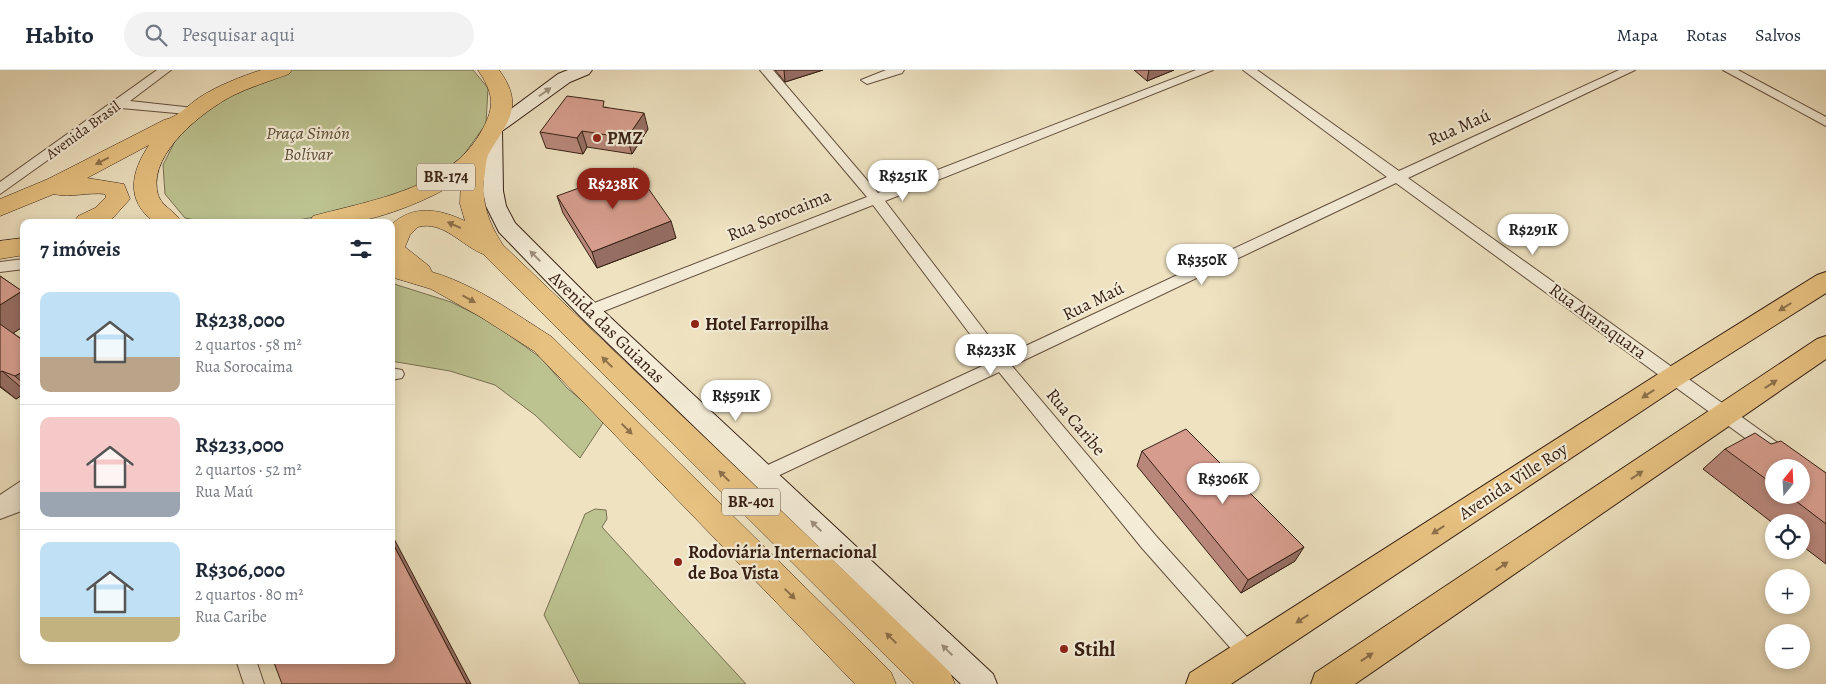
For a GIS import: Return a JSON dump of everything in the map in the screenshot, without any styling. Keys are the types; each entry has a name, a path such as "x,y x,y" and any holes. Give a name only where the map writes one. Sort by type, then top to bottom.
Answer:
{"highway":[{"path":"165,219 150,206 144,177 159,146 189,116 252,70"},
{"path":"218,94 282,70"},
{"path":"488,70 501,89 503,110 490,141"},
{"name":"Avenida Brasil","path":"0,208 31,195 189,116"},
{"name":"BR-174","path":"336,219 370,212 421,192 466,164 490,141"},
{"name":"Avenida das Guianas","path":"490,141 470,184 471,203 478,228 494,251 938,684"},
{"path":"31,195 80,184 100,185 116,189 118,199 103,214 92,219"},
{"path":"395,234 404,225 422,218 440,219 468,232 494,251"},
{"path":"0,250 20,247"},
{"path":"395,252 399,258 440,283"},
{"name":"BR-401","path":"395,269 440,283 488,309 544,344 879,684"}],"main road":[{"path":"490,141 564,78 583,70"},
{"name":"Avenida das Guianas","path":"490,141 493,191 496,206 506,227 589,311 982,684"},
{"name":"Avenida Ville Roy","path":"1202,684 1675,376 1826,281"},
{"path":"1327,684 1826,346"}],"street":[{"name":"Avenida Brasil","path":"0,189 165,70"},
{"name":"Rua Caribe","path":"766,70 875,198 1002,365 1149,542 1249,654"},
{"path":"867,80 898,70"},
{"name":"Rua Sorocaima","path":"589,311 1207,70"},
{"name":"Rua Araraquara","path":"1249,70 1788,459"},
{"name":"Rua Maú","path":"763,475 1002,365 1396,176 1629,70"},
{"path":"1729,70 1826,122"},
{"path":"119,104 189,116"},
{"path":"0,266 20,264"},
{"path":"0,505 20,489"},
{"path":"0,511 20,504"},
{"path":"247,664 254,684"}],"green space":[{"name":"Praça Simón Bolívar","path":"292,70 473,70 488,88 486,124 462,157 427,182 349,211 304,219 185,218 165,194 163,165 178,135 208,106"},
{"path":"395,284 451,302 491,322 541,358 567,388 605,420 580,458 535,415 495,385 450,371 395,362"},
{"path":"595,509 606,510 607,519 602,527 746,684 580,684 544,615 585,514"}],"building":[{"path":"567,96 604,101 603,107 644,113 627,138 582,131 577,138 540,132"},
{"path":"634,168 671,221 592,252 557,196"},
{"path":"0,276 20,290 20,292 0,305"},
{"path":"0,324 20,338 20,373 15,376 0,372"},
{"path":"1186,429 1304,547 1248,580 1142,451"},
{"path":"1755,433 1771,444 1781,441 1806,459 1765,459 1765,478 1725,449"},
{"path":"1810,462 1826,473 1826,524 1800,504 1810,504"},
{"path":"395,548 467,684 282,684 274,664 395,664"}],"place":[{"name":"PMZ","path":"597,138"},
{"name":"Hotel Farropilha","path":"695,324"},
{"name":"Rodoviária Internacional de Boa Vista","path":"678,562"},
{"name":"Stihl","path":"1064,649"}]}
